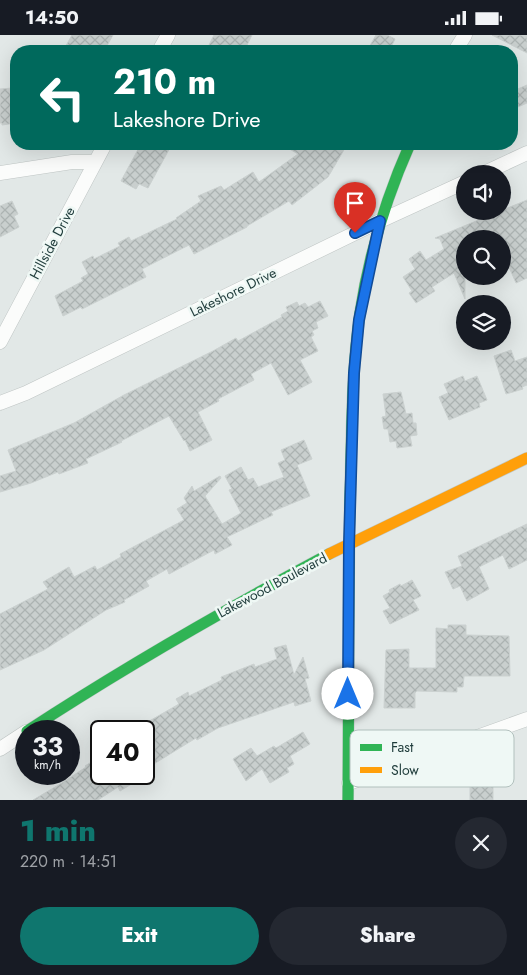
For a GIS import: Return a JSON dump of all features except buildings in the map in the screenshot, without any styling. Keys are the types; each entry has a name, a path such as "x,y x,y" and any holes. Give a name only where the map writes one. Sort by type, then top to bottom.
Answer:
{"street":[{"name":"Hillside Drive","path":"0,342 101,150"},
{"path":"348,800 349,545 354,373 359,320 380,221 408,150"},
{"path":"501,165 527,153"},
{"path":"0,173 72,162 94,162"},
{"name":"Lakeshore Drive","path":"0,403 26,393 380,221 456,186"},
{"name":"Lakewood Boulevard","path":"44,720 138,659 243,599 527,458"},
{"path":"496,730 527,719"},
{"name":"Lakewood Boulevard","path":"0,749 15,739"}],"traffic: fast":[{"path":"348,800 350,498 352,406 357,336 373,248 393,185 408,150"},
{"path":"44,720 176,639 329,554"}],"traffic: slow":[{"path":"329,554 527,458"}],"route":[{"path":"348,694 349,545 354,373 359,320 380,221 355,233"}]}
